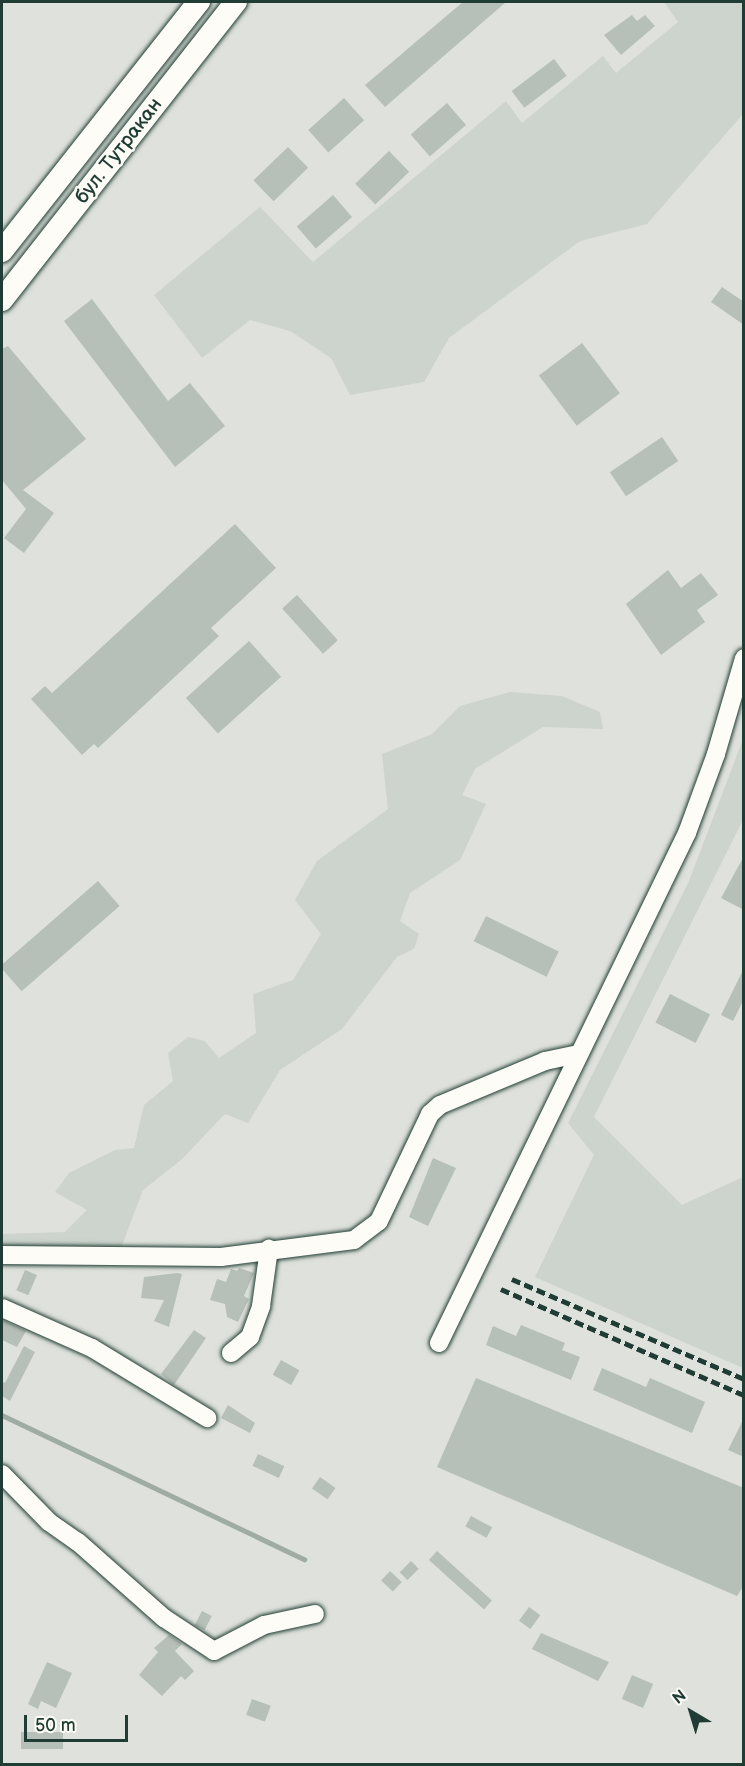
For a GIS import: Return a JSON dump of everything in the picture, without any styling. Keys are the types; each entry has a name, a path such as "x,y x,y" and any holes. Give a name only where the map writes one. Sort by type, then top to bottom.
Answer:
{"main road":[{"name":"бул. Тутракан","path":"2,251 199,2"},
{"name":"бул. Тутракан","path":"2,300 236,2"}],"street":[{"path":"438,1343 687,833 716,754 744,658"},
{"path":"2,1255 210,1257 354,1240 379,1221 430,1114 440,1105 545,1061 578,1054"},
{"path":"231,1353 250,1337 258,1317 269,1249"},
{"path":"2,1308 92,1348 207,1418"},
{"path":"2,1474 49,1522 78,1542 164,1618 214,1652 264,1625 315,1614"}],"shaded area":[{"path":"2,2 743,2 743,1764 2,1764"},
{"path":"664,2 743,2 743,114 647,224 580,241 449,338 424,382 350,395 331,358 290,331 250,320 202,358 154,295 260,207 313,262 506,101 522,123 603,56 616,73 678,22"},
{"path":"510,692 562,696 600,712 603,729 543,727 475,769 462,795 486,804 460,860 410,893 400,921 419,934 414,949 397,957 342,1029 280,1070 248,1123 225,1114 181,1160 143,1190 121,1248 2,1245 2,1234 65,1232 87,1210 55,1192 69,1173 115,1150 134,1148 144,1105 173,1081 168,1053 188,1037 205,1041 219,1058 256,1033 253,994 293,980 321,934 295,900 317,861 388,809 382,754 432,734 460,706"},
{"path":"743,739 743,820 594,1117 682,1205 743,1177 743,1368 535,1277 594,1155 568,1123 689,881"}],"building":[{"path":"463,2 506,2 385,107 365,85"},
{"path":"632,15 637,21 645,15 655,26 621,55 604,35"},
{"path":"554,59 567,76 524,108 512,91"},
{"path":"344,98 364,120 328,152 308,130"},
{"path":"447,103 466,125 430,156 411,134"},
{"path":"288,147 308,168 274,201 253,180"},
{"path":"389,151 409,172 375,205 355,184"},
{"path":"333,195 352,217 316,248 297,226"},
{"path":"722,287 744,302 744,325 711,302"},
{"path":"92,299 168,401 190,383 225,426 175,467 64,321"},
{"path":"582,343 620,393 577,426 539,375"},
{"path":"8,346 86,439 23,490 54,513 24,553 4,538 26,509 2,480 2,349"},
{"path":"662,437 678,461 626,496 610,472"},
{"path":"235,524 276,568 211,628 219,636 98,748 94,744 82,755 31,699 45,686 52,693"},
{"path":"668,570 681,588 701,573 718,595 697,610 705,622 661,655 626,604"},
{"path":"297,595 338,640 323,654 282,608"},
{"path":"249,641 281,677 218,734 186,698"},
{"path":"744,856 744,910 721,898"},
{"path":"98,881 120,906 22,991 2,969 2,964"},
{"path":"486,916 559,952 547,977 474,941"},
{"path":"744,968 744,999 733,1021 721,1015"},
{"path":"670,994 710,1014 696,1043 655,1023"},
{"path":"433,1158 456,1168 428,1226 409,1217"},
{"path":"239,1268 254,1273 244,1296 249,1299 238,1322 227,1317 225,1304 210,1300 217,1279 226,1282 231,1269 237,1271"},
{"path":"25,1270 37,1275 28,1295 16,1290"},
{"path":"182,1274 169,1327 154,1321 164,1300 141,1298 144,1277"},
{"path":"2,1320 26,1331 17,1347 2,1340"},
{"path":"521,1325 565,1343 562,1350 580,1357 571,1380 486,1345 493,1326 516,1336"},
{"path":"194,1330 206,1338 174,1385 161,1374"},
{"path":"24,1346 35,1352 10,1401 2,1396 2,1381 5,1383"},
{"path":"281,1360 299,1370 291,1385 273,1375"},
{"path":"602,1368 646,1387 650,1378 705,1402 692,1433 593,1390"},
{"path":"476,1378 744,1488 744,1585 737,1596 437,1467"},
{"path":"228,1405 255,1423 250,1433 221,1418"},
{"path":"744,1418 744,1457 728,1450"},
{"path":"258,1454 284,1466 279,1478 253,1466"},
{"path":"320,1477 336,1488 328,1499 312,1488"},
{"path":"471,1516 492,1527 487,1538 465,1527"},
{"path":"437,1551 492,1601 484,1609 429,1560"},
{"path":"411,1561 419,1569 407,1580 400,1572"},
{"path":"390,1571 402,1582 393,1591 381,1581"},
{"path":"529,1607 540,1615 530,1629 519,1621"},
{"path":"202,1611 212,1616 205,1630 195,1625"},
{"path":"541,1633 609,1662 598,1681 532,1649"},
{"path":"169,1635 182,1644 175,1651 194,1671 185,1680 181,1676 162,1696 139,1675 158,1652 154,1648"},
{"path":"47,1662 72,1673 56,1708 41,1701 38,1709 28,1704"},
{"path":"632,1675 653,1684 643,1708 622,1699"},
{"path":"252,1699 271,1706 265,1722 246,1715"},
{"path":"21,1732 63,1732 63,1749 21,1749"}],"waterway":[{"path":"2,1415 304,1559"}],"railway":[{"path":"512,1279 744,1379"},
{"path":"501,1289 744,1395"}]}
